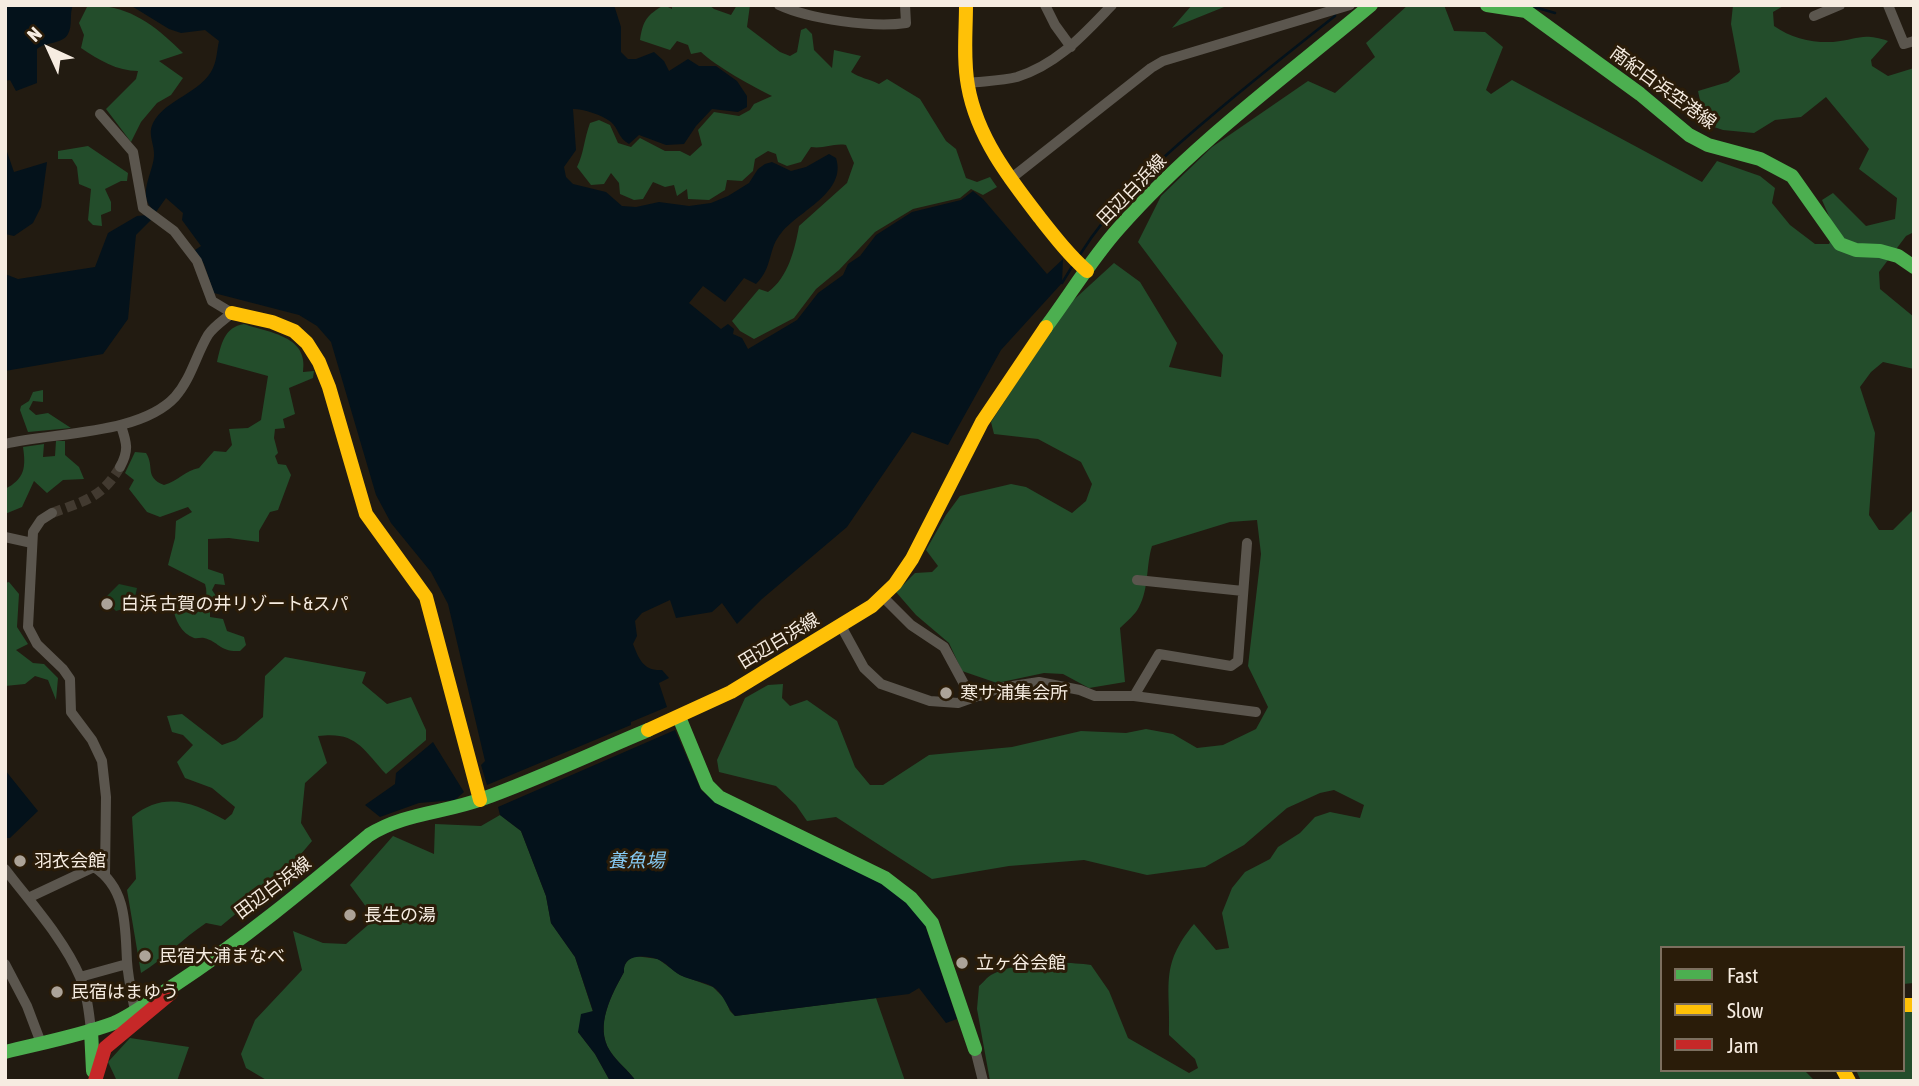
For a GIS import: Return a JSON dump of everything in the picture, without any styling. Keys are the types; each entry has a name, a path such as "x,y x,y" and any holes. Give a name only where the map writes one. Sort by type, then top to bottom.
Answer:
{"main road":[{"path":"966,5 965,67 974,113 984,137 1009,180 1083,268"},
{"name":"田辺白浜線","path":"5,1052 91,1030 116,1022 135,1011 190,975 295,898 382,827 408,817 480,800 679,717 731,692 841,626 883,597 917,551 982,422 1083,268 1155,190 1201,146 1371,5"},
{"name":"南紀白浜空港線","path":"1487,5 1527,11 1640,94 1689,135 1708,145 1760,159 1792,176 1840,244 1850,249 1880,251 1898,256 1914,267"},
{"path":"232,313 296,331 313,348 326,380 356,488 367,516 415,576 426,597 480,800"},
{"path":"679,717 707,785 719,797 885,878 905,890 919,905 932,923 975,1049"},
{"path":"94,1081 105,1048 160,1004 190,975"},
{"path":"91,1030 94,1081"}],"street":[{"path":"779,5 838,20 888,25 906,23 905,5"},
{"path":"1045,5 1071,47"},
{"path":"968,83 1014,78 1045,66 1071,47 1112,5"},
{"path":"1814,16 1840,5"},
{"path":"1888,5 1905,44 1914,41"},
{"path":"1009,180 1163,61 1348,6"},
{"path":"5,444 121,426 159,409 174,398 185,384 209,333 232,313 212,301 197,261 174,231 143,208 133,152 100,114"},
{"path":"120,467 128,446 121,426"},
{"path":"52,513 41,520 33,533 28,626 37,643 70,679 71,712 92,740 102,761 106,797 106,874"},
{"path":"5,537 32,542"},
{"path":"1134,696 1159,654 1231,666 1238,661 1247,543"},
{"path":"1137,580 1243,591"},
{"path":"883,597 911,625 944,647 964,684 981,696"},
{"path":"841,626 864,668 881,684 930,701 958,703 1000,688 1039,681 1095,696 1134,696 1256,712"},
{"path":"28,898 94,867 106,874 120,896 126,923 127,964 135,1011"},
{"path":"5,869 69,956 80,977 88,1002 91,1030"},
{"path":"5,964 27,1006 41,1044"},
{"path":"80,977 127,964"},
{"path":"975,1049 983,1081"}],"green space":[{"path":"664,5 672,9 672,5 709,5 731,15 737,5 750,5 747,27 780,52 790,56 797,52 801,30 806,28 812,34 814,50 832,68 834,50 861,56 851,72 879,84 887,79 920,99 946,141 956,149 966,178 977,182 990,177 997,187 983,195 971,189 960,198 913,209 875,232 839,270 816,289 794,318 754,339 740,331 732,321 759,289 768,292 781,279 793,253 799,226 847,183 854,163 846,145 811,147 801,162 787,166 778,162 776,154 768,151 755,159 753,171 742,181 727,180 725,190 709,200 688,199 687,189 677,196 674,185 665,187 653,182 643,199 634,200 620,194 619,183 611,173 604,184 591,185 577,167 590,123 599,120 610,125 618,143 631,147 640,138 665,151 680,151 690,156 702,145 698,130 714,112 739,116 750,110 754,104 772,96 725,70 701,52 691,54 688,45 677,41 670,50 640,40 647,19"},
{"path":"1192,5 1229,5 1172,28"},
{"path":"1408,5 1444,5 1454,31 1485,32 1503,47 1486,90 1491,94 1512,80 1702,182 1717,161 1760,176 1775,188 1772,203 1790,225 1815,244 1829,244 1835,230 1822,200 1833,193 1866,226 1895,219 1897,198 1859,169 1869,149 1826,97 1801,117 1775,120 1754,133 1723,130 1705,124 1698,91 1728,82 1740,72 1731,24 1733,5 1785,5 1773,12 1774,26 1787,34 1810,41 1825,42 1879,38 1888,41 1871,60 1872,66 1888,76 1914,68 1914,232 1906,236 1879,272 1880,289 1914,317 1914,369 1883,362 1860,387 1875,433 1869,515 1879,530 1893,530 1914,509 1914,983 1905,984 1905,946 1660,946 1660,1072 1806,1072 1815,1081 990,1081 977,1009 979,986 1001,970 1040,963 1091,965 1109,991 1128,1038 1189,1073 1198,1068 1195,1059 1169,1035 1169,977 1171,965 1183,939 1194,924 1216,950 1229,948 1222,913 1232,888 1245,872 1270,859 1278,847 1300,833 1315,817 1330,812 1360,818 1364,805 1334,790 1320,793 1287,808 1244,845 1205,867 1147,875 1084,860 1009,866 932,879 836,817 807,821 796,805 776,786 719,772 717,760 745,698 768,685 783,684 782,698 790,706 807,700 837,721 855,767 870,785 883,785 929,755 1012,747 1081,731 1126,733 1146,729 1173,734 1197,748 1223,745 1256,729 1268,707 1248,666 1261,554 1257,520 1230,522 1152,546 1142,600 1135,613 1120,628 1125,682 1089,688 1063,674 1044,673 997,683 962,671 949,643 916,615 896,592 915,573 932,572 938,566 926,550 960,496 1011,484 1026,487 1072,513 1086,501 1092,484 1081,462 1038,439 994,434 991,422 1067,306 1114,263 1140,282 1177,343 1169,367 1221,377 1223,355 1138,242 1161,196 1212,147 1308,81 1335,93 1375,57 1366,43"},
{"path":"102,6 136,16 165,36 183,53 159,61 183,78 171,95 157,103 141,122 131,142 106,109 136,79 138,71 115,67 81,48 84,35 79,23 87,7"},
{"path":"88,146 128,173 127,181 105,189 111,202 111,211 101,215 102,226 93,225 88,220 91,189 79,184 77,167 72,159 58,159 58,151"},
{"path":"244,324 294,343 303,360 303,372 314,371 313,378 289,388 295,414 283,419 285,428 275,429 274,438 278,453 275,456 278,464 286,465 291,475 278,510 270,512 259,531 259,542 229,538 208,539 208,569 223,574 225,585 215,584 212,590 216,596 226,594 223,605 216,603 210,608 210,617 223,619 227,631 244,637 246,645 240,651 233,651 209,640 189,636 175,617 173,607 185,606 195,615 206,597 205,584 168,565 176,521 192,512 188,507 160,517 147,512 129,489 134,480 125,473 135,452 146,453 154,479 164,485 199,468 214,451 226,452 232,445 229,429 248,428 261,420 268,376 217,362 228,333"},
{"path":"43,390 43,402 33,401 29,409 36,415 48,413 71,428 28,432 21,406 29,401 33,392"},
{"path":"56,441 65,441 65,455 79,467 84,479 63,480 47,493 34,481 22,507 5,514 5,489 17,481 23,472 23,447 44,444 43,457 55,456"},
{"path":"9,582 19,594 17,627 28,644 16,650 33,663 44,664 58,678 56,700 48,680 35,676 25,684 5,686 5,583"},
{"path":"119,584 137,588 133,606 116,611 104,599"},
{"path":"285,657 366,672 362,683 387,704 411,697 426,730 426,740 386,774 364,749 350,739 331,735 318,736 327,763 305,783 301,823 312,841 284,874 273,892 256,897 221,926 206,923 141,973 127,890 136,879 132,817 155,804 178,802 201,808 225,820 235,807 212,788 185,778 177,762 193,745 183,735 172,732 167,716 182,714 222,745 236,740 263,717 265,676"},
{"path":"500,815 521,831 546,896 551,923 575,957 593,1012 578,1032 595,1054 610,1081 268,1081 246,1068 241,1054 255,1020 302,970 293,931 323,943 346,944 375,919 350,885 393,836 434,854 435,824 481,826"},
{"path":"635,956 658,959 680,975 713,987 725,999 735,1016 876,998 905,1081 636,1081 610,1051 604,1031 610,1000 624,972 625,964"},
{"path":"1905,1009 1914,1009 1914,1081 1861,1081 1857,1072 1905,1072"},
{"path":"130,1038 189,1047 177,1081 116,1079 108,1062"}],"water":[{"path":"5,5 73,5 66,37 37,49 37,83 16,91 10,80 5,81"},
{"path":"130,5 614,5 621,27 621,52 628,59 654,52 664,61 669,71 688,59 699,66 716,66 737,81 747,96 747,107 738,112 712,109 684,144 666,145 639,135 629,144 607,119 573,109 576,150 564,167 566,177 573,184 606,192 622,206 636,207 659,202 689,206 711,203 728,196 749,183 758,169 765,164 772,162 791,171 806,167 829,154 836,158 838,170 835,181 820,200 777,238 766,271 756,284 744,278 725,302 703,286 689,303 721,329 728,324 734,329 733,334 742,338 748,349 797,320 818,293 843,275 848,264 860,256 876,235 912,212 961,200 973,191 983,199 1047,274 1063,259 1062,283 1001,350 948,445 912,432 847,527 762,599 737,624 722,603 712,612 676,618 670,600 642,613 635,621 637,636 633,644 637,655 646,666 662,670 669,678 659,683 667,707 631,722 631,725 487,785 481,765 485,761 448,604 431,572 391,523 376,495 331,342 317,326 299,315 214,293 204,264 195,250 201,246 182,220 183,213 166,198 156,212 147,199 147,185 154,156 151,131 153,123 166,108 208,77 214,65 219,41 205,30 181,33 169,29"},
{"path":"5,146 14,172 47,162 41,207 33,223 14,236 5,234"},
{"path":"147,215 152,219 136,235 128,319 103,354 5,371 5,274 18,279 95,267 108,233 137,216"},
{"name":"養魚場","path":"675,730 701,790 715,802 876,879 903,895 925,925 957,1019 946,1023 919,988 909,994 735,1016 712,986 680,975 657,959 635,957 627,962 610,1000 604,1031 610,1051 636,1081 610,1081 595,1054 578,1032 581,1014 593,1011 575,957 551,923 546,896 521,831 500,815 498,807"},
{"path":"433,742 464,792 455,800 419,803 380,817 365,805 395,784 396,773"},
{"path":"5,770 38,811 10,838 5,838"}],"waterway":[{"path":"1531,6 1555,13"},
{"path":"1079,256 1107,216 1156,165 1241,91 1335,16 1335,12"},
{"path":"1062,283 1073,265"}],"tunnel":[{"path":"52,513 99,492 120,467"}],"traffic: fast":[{"path":"1046,327 1100,252 1148,197 1240,112 1371,5"},
{"path":"1487,5 1526,11 1640,94 1689,135 1708,145 1760,159 1792,176 1840,244 1856,250 1880,251 1898,256 1914,267"},
{"path":"679,717 707,785 719,797 885,878 911,898 932,923 975,1049"},
{"path":"5,1052 87,1032 129,1015 224,951 369,835 382,828 482,799 648,730"},
{"path":"91,1030 93,1071"}],"traffic: slow":[{"path":"966,5 966,76 979,123 1017,188 1057,239 1087,271"},
{"path":"232,313 272,322 294,331 307,343 319,362 329,387 366,514 426,597 480,800"},
{"path":"648,730 731,692 872,606 895,584 912,559 982,422 1046,327"},
{"path":"1905,1005 1914,1005"},
{"path":"1844,1072 1849,1081"}],"traffic: jam":[{"path":"95,1081 105,1048 171,993"}],"place":[{"name":"白浜 古賀の井リゾート&スパ","path":"107,604"},
{"name":"寒サ浦集会所","path":"946,693"},
{"name":"羽衣会館","path":"20,861"},
{"name":"長生の湯","path":"350,915"},
{"name":"民宿大浦まなべ","path":"145,956"},
{"name":"立ヶ谷会館","path":"962,963"},
{"name":"民宿はまゆう","path":"57,992"}]}
